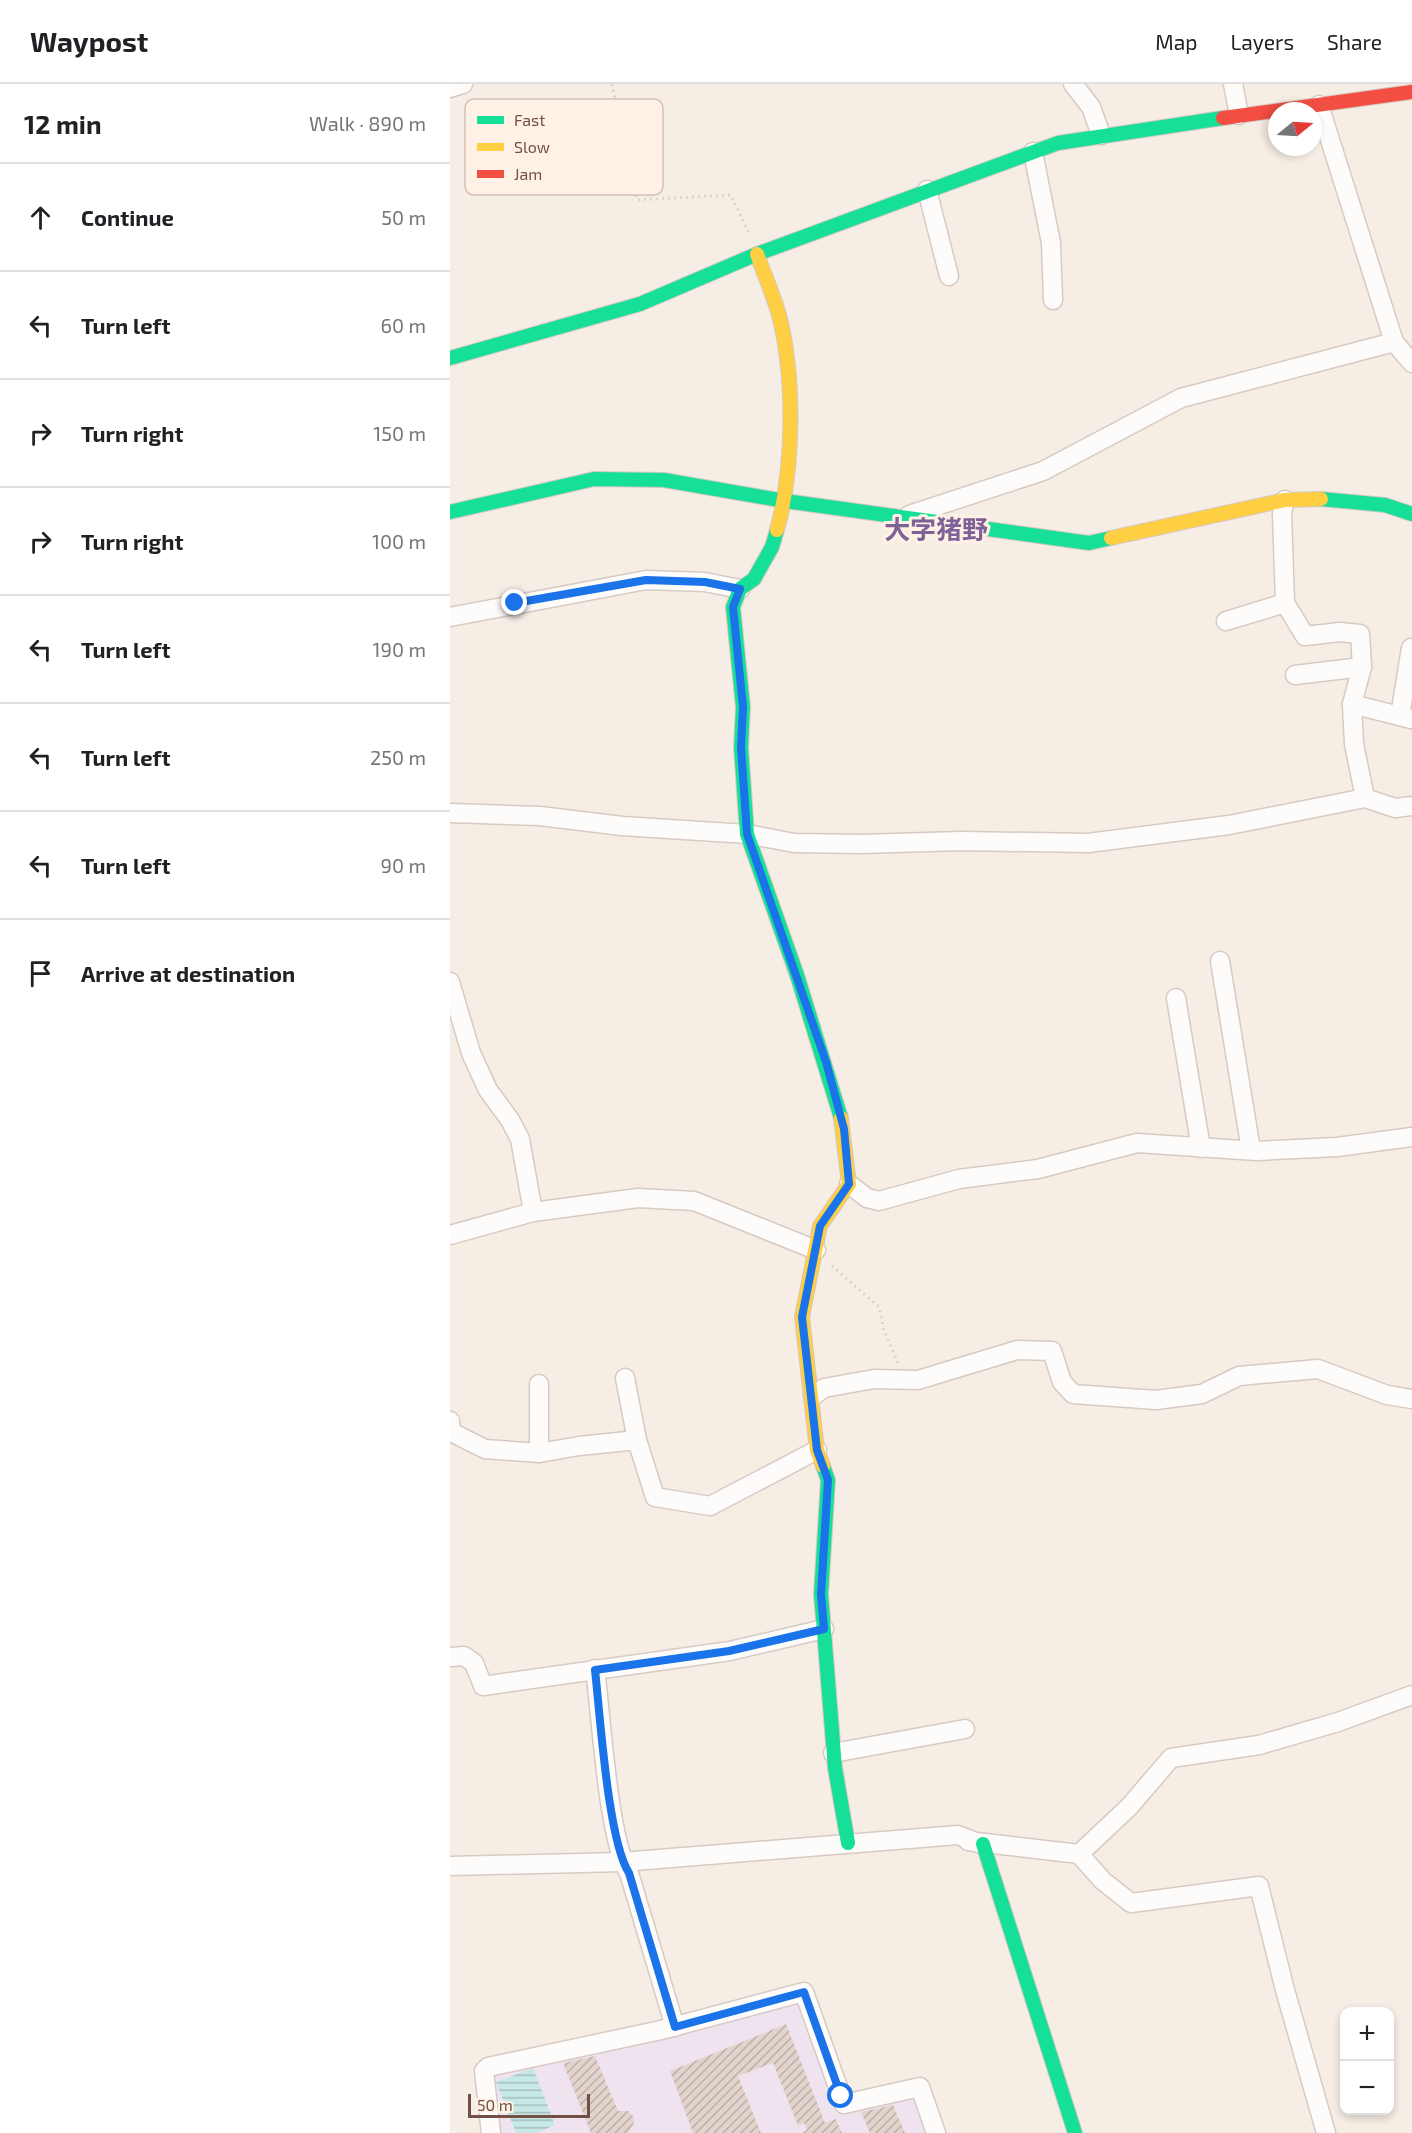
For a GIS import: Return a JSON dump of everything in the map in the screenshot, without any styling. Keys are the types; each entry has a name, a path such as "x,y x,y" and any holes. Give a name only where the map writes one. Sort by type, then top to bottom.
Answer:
{"street":[{"path":"450,88 464,84"},
{"path":"1073,84 1091,107 1101,135"},
{"path":"1233,84 1239,116"},
{"path":"1322,105 1412,92"},
{"path":"450,358 640,304 757,254 1058,143 1268,112"},
{"path":"1322,114 1394,342 1412,363"},
{"path":"1033,152 1051,243 1053,300"},
{"path":"927,190 949,276"},
{"path":"757,254 779,315 791,386 785,501 772,547 754,579 740,589 733,607 743,707 741,747 747,834 826,1062 844,1129 849,1184 820,1226 802,1317 813,1396 817,1450 828,1480 821,1594 833,1753 848,1843"},
{"path":"903,517 1043,471 1181,398 1394,342"},
{"path":"450,512 594,479 664,480 785,501 1089,543 1286,500 1329,499 1385,505 1412,514"},
{"path":"1286,500 1282,513 1285,603 1305,636 1340,632 1360,634 1362,667 1352,704 1354,744 1365,798"},
{"path":"450,617 646,580 705,582 740,589"},
{"path":"1226,621 1285,603"},
{"path":"1352,704 1406,718 1411,648"},
{"path":"1295,675 1362,667"},
{"path":"450,813 540,816 622,826 747,834 794,843 861,844 961,841 1088,843 1229,825 1365,798 1395,808 1412,806"},
{"path":"1220,962 1251,1150"},
{"path":"450,982 471,1053 488,1090 510,1120 520,1139 533,1212"},
{"path":"1176,998 1201,1148"},
{"path":"849,1184 867,1198 879,1201 959,1179 1038,1169 1137,1143 1251,1150 1337,1147 1412,1137"},
{"path":"450,1235 533,1212 638,1198 694,1201 816,1250"},
{"path":"813,1396 824,1388 874,1379 918,1380 1017,1350 1052,1351 1062,1382 1073,1394 1156,1400 1202,1394 1239,1376 1318,1369 1387,1395 1412,1399"},
{"path":"625,1378 637,1440 655,1497 710,1506 817,1450"},
{"path":"539,1384 539,1453"},
{"path":"450,1421 451,1432 485,1449 539,1453 637,1440"},
{"path":"450,1657 464,1656 474,1663 483,1686 729,1651 824,1629"},
{"path":"595,1670 612,1807 622,1862 629,1873 675,2027"},
{"path":"1079,1854 1128,1807 1171,1758 1259,1745 1338,1722 1412,1695"},
{"path":"833,1753 964,1729"},
{"path":"450,1866 622,1862 958,1835 975,1842 1079,1854 1103,1881 1131,1903 1259,1886 1284,1990 1326,2133"},
{"path":"975,1842 1075,2133"},
{"path":"491,2133 484,2071 488,2067 675,2027 804,1992 844,2104 920,2087 936,2133"}],"path":[{"path":"612,84 615,99"},
{"path":"636,195 637,200 731,195 757,254"},
{"path":"816,1250 879,1307 891,1352 908,1380"}],"shaded area":[{"path":"804,1992 844,2104 920,2087 936,2133 491,2133 488,2067"}],"water":[{"path":"533,2068 555,2125 536,2133 516,2133 496,2082"}],"building":[{"path":"786,2024 825,2123 836,2119 842,2133 802,2133 807,2130 804,2123 798,2126 773,2063 738,2076 761,2133 693,2133 670,2071"},
{"path":"595,2056 618,2111 628,2111 633,2116 634,2123 628,2133 591,2133 563,2063"},
{"path":"893,2105 905,2133 870,2133 861,2112"}],"traffic: fast":[{"path":"450,358 640,304 757,254 1058,143 1223,118"},
{"path":"450,512 594,479 664,480 785,501 1089,543 1111,538"},
{"path":"1321,499 1385,505 1412,514"},
{"path":"777,530 772,547 754,579 740,589 733,607 743,707 741,747 747,834 797,975 841,1118"},
{"path":"823,1466 828,1480 821,1594 835,1768 848,1843"},
{"path":"983,1844 1075,2133"}],"traffic: slow":[{"path":"757,254 779,315 788,366 789,451 783,506 777,530"},
{"path":"1111,538 1285,500 1321,499"},
{"path":"823,1466 817,1450 802,1317 820,1226 849,1184 841,1118"}],"traffic: jam":[{"path":"1223,118 1412,92"}],"district":[{"name":"大字猪野","path":"936,530"}],"route":[{"path":"515,603 646,580 705,582 740,589 733,607 743,707 741,747 747,834 826,1062 844,1129 849,1184 820,1226 802,1317 813,1396 817,1450 828,1480 828,1516 821,1594 824,1629 729,1651 595,1670 612,1807 622,1862 629,1873 675,2027 804,1992 841,2096"}]}
